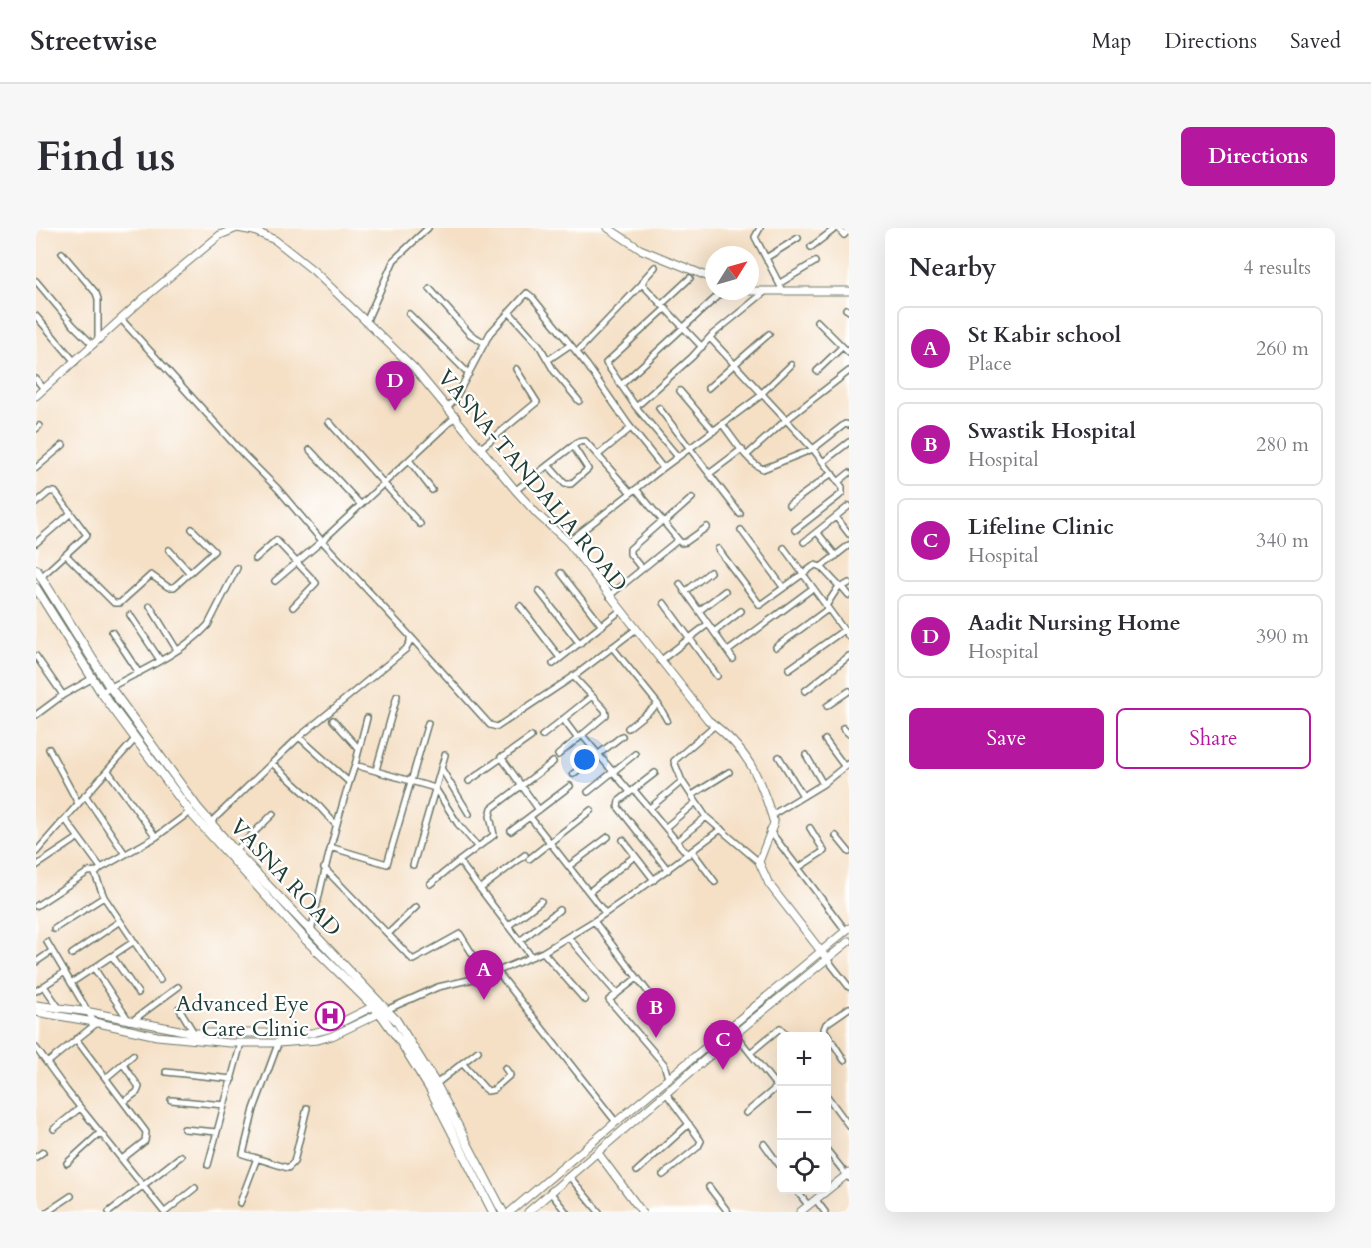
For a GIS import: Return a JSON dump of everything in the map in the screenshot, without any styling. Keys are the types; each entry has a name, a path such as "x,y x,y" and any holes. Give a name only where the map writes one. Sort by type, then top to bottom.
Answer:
{"main road":[{"name":"VASNA ROAD","path":"36,569 111,687 194,809 210,823 412,1043 465,1136 503,1212"},
{"name":"VASNA ROAD","path":"37,590 135,739 306,940 377,1005"},
{"name":"VASNA ROAD","path":"383,1012 430,1089 493,1212"},
{"path":"456,1141 465,1136"}],"street":[{"name":"VASNA-TANDALJA ROAD","path":"36,396 219,232 237,228 254,231 275,240 314,271 414,368 538,515 568,542 708,720 730,738 756,771 774,823 759,862"},
{"path":"366,322 394,260 428,228"},
{"path":"608,228 640,249 705,275"},
{"path":"760,228 755,237 781,287"},
{"path":"811,247 837,228 847,235"},
{"path":"766,258 798,238"},
{"path":"62,253 96,293 98,299 96,342"},
{"path":"781,287 815,262"},
{"path":"577,352 642,284 655,267"},
{"path":"678,457 636,407 606,363 690,278"},
{"path":"36,280 73,325 96,342"},
{"path":"642,284 702,347"},
{"path":"759,291 781,287 849,291"},
{"path":"430,289 470,334 485,343"},
{"path":"636,407 710,338 766,291"},
{"path":"448,407 454,401 490,333 527,293 577,352 631,428 663,468"},
{"path":"621,385 714,300"},
{"path":"509,312 539,345 554,371 579,401"},
{"path":"409,314 469,374"},
{"path":"36,316 75,362"},
{"path":"121,319 493,727 502,726 635,630"},
{"path":"817,321 849,353"},
{"path":"708,388 769,334"},
{"path":"710,338 813,449 842,487 842,493 795,530"},
{"path":"548,360 570,345"},
{"path":"817,371 843,347"},
{"path":"568,542 762,394 791,364"},
{"path":"481,448 537,402 516,369"},
{"path":"747,455 786,420 849,370"},
{"path":"36,379 44,389"},
{"path":"680,391 714,431"},
{"path":"659,408 740,514"},
{"path":"275,581 322,541 456,416"},
{"path":"329,422 420,524"},
{"path":"722,424 747,455 759,468 763,469 813,449 845,424 849,425"},
{"path":"598,455 631,428"},
{"path":"516,490 573,446 585,441 681,543 707,527"},
{"path":"823,462 849,442"},
{"path":"36,468 63,445"},
{"path":"548,465 565,484 571,484 588,469 573,446"},
{"path":"709,474 742,449"},
{"path":"310,450 360,505"},
{"path":"409,460 432,490"},
{"path":"789,505 831,473"},
{"path":"838,482 849,473"},
{"path":"36,503 52,491 87,535 41,577"},
{"path":"642,569 630,554 630,549 692,498"},
{"path":"804,542 849,506"},
{"path":"36,543 71,513"},
{"path":"836,517 849,534"},
{"path":"66,555 117,604 151,575 171,588 214,551 192,529"},
{"path":"741,530 783,587"},
{"path":"817,532 836,556"},
{"path":"255,559 276,540 316,583 293,607"},
{"path":"609,596 678,540"},
{"path":"821,567 849,545"},
{"path":"784,548 849,637"},
{"path":"718,549 760,605 815,565 821,567 849,596"},
{"path":"169,550 189,572"},
{"path":"102,692 139,673 193,639 208,625 237,568"},
{"path":"685,592 710,572"},
{"path":"561,573 602,626"},
{"path":"776,647 827,608 841,586 849,583"},
{"path":"680,584 733,658"},
{"path":"728,651 813,588"},
{"path":"539,591 580,644"},
{"path":"699,611 725,591"},
{"path":"664,603 717,676"},
{"path":"150,606 177,650"},
{"path":"520,606 560,658"},
{"path":"553,664 621,611"},
{"path":"714,632 741,611"},
{"path":"130,615 160,660"},
{"path":"660,661 708,624"},
{"path":"789,669 844,630"},
{"path":"112,632 139,673"},
{"path":"210,823 299,737 406,649 410,636"},
{"path":"612,647 658,704 667,720"},
{"path":"36,656 63,695"},
{"path":"805,691 849,657"},
{"path":"558,755 606,715 605,710 573,676"},
{"path":"36,715 63,695 93,678"},
{"path":"827,706 849,691"},
{"path":"376,770 397,696"},
{"path":"542,736 592,696"},
{"path":"628,728 658,704"},
{"path":"311,932 324,868 367,718"},
{"path":"563,719 612,773 650,808 715,882"},
{"path":"333,720 359,749"},
{"path":"330,847 387,864 428,723"},
{"path":"715,725 674,761 682,781 706,817 759,862 769,884 849,987"},
{"path":"843,728 849,734"},
{"path":"573,774 622,736"},
{"path":"299,737 349,782"},
{"path":"469,781 531,737"},
{"path":"36,852 135,739"},
{"path":"772,815 823,784 847,765 825,740"},
{"path":"49,749 78,803"},
{"path":"588,792 635,754"},
{"path":"413,865 445,755"},
{"path":"806,755 823,784"},
{"path":"501,757 539,810"},
{"path":"779,757 803,796"},
{"path":"430,884 494,835 490,816 492,808 553,762"},
{"path":"273,764 316,803 336,825"},
{"path":"355,765 435,788 458,824 478,847"},
{"path":"441,768 469,814"},
{"path":"108,771 156,837"},
{"path":"692,795 729,772"},
{"path":"655,773 620,801 618,807 668,870"},
{"path":"650,808 682,781"},
{"path":"511,831 570,786"},
{"path":"85,795 125,854"},
{"path":"666,826 696,802"},
{"path":"36,906 88,872 99,869 156,837 194,809"},
{"path":"480,889 591,810"},
{"path":"235,851 273,814"},
{"path":"530,817 605,913"},
{"path":"677,841 706,817"},
{"path":"65,819 99,869"},
{"path":"798,868 824,851 810,828"},
{"path":"36,1012 96,1022 157,1036 241,1043 318,1040 332,1036 438,987 486,976 543,952 654,880 721,829"},
{"path":"510,1212 848,930 770,831"},
{"path":"836,836 849,852"},
{"path":"569,866 608,837"},
{"path":"36,866 78,838"},
{"path":"623,840 654,880"},
{"path":"589,892 635,856"},
{"path":"459,861 531,956"},
{"path":"324,868 413,960 460,933 486,976"},
{"path":"99,869 95,874 95,879 104,897 160,980"},
{"path":"54,929 104,897"},
{"path":"508,926 541,901"},
{"path":"388,933 416,907"},
{"path":"520,941 559,910"},
{"path":"72,954 120,921"},
{"path":"594,921 661,1009"},
{"path":"568,937 617,994"},
{"path":"528,1212 735,1034 849,941"},
{"path":"47,942 96,1022"},
{"path":"71,983 133,942"},
{"path":"36,962 52,951"},
{"path":"543,952 585,1000"},
{"path":"112,956 138,993"},
{"path":"94,968 130,1021"},
{"path":"497,971 616,1122"},
{"path":"36,991 65,972"},
{"path":"637,978 609,1000 664,1064 668,1078"},
{"path":"44,986 59,1008"},
{"path":"130,1021 178,987"},
{"path":"36,1005 90,1012 194,1033 312,1033 328,1029 377,1005 395,1006"},
{"path":"179,1008 194,1033"},
{"path":"844,1060 824,1029 826,1024 848,1012"},
{"path":"47,1063 96,1022"},
{"path":"750,1053 780,1028 784,1032"},
{"path":"282,1033 254,1109 243,1154 288,1167 293,1164 307,1108"},
{"path":"735,1034 777,1087"},
{"path":"76,1039 147,1136 145,1141 122,1160"},
{"path":"208,1165 241,1043"},
{"path":"36,1048 80,1108 164,1212 195,1188"},
{"path":"436,1084 478,1051"},
{"path":"106,1078 133,1055"},
{"path":"462,1063 488,1091 493,1090 510,1075 505,1068"},
{"path":"123,1064 139,1087 137,1092 124,1102"},
{"path":"166,1072 231,1078"},
{"path":"746,1113 777,1091"},
{"path":"663,1175 700,1144 700,1138 666,1093"},
{"path":"171,1100 224,1105"},
{"path":"831,1101 849,1126"},
{"path":"54,1129 80,1108"},
{"path":"637,1171 689,1124"},
{"path":"184,1129 217,1132"},
{"path":"67,1163 100,1132"},
{"path":"764,1144 777,1162"},
{"path":"36,1157 43,1152"},
{"path":"598,1153 642,1212"},
{"path":"800,1212 848,1175 831,1155"},
{"path":"108,1212 180,1156"},
{"path":"240,1203 257,1158"},
{"path":"569,1176 599,1212"},
{"path":"709,1187 728,1212"},
{"path":"550,1192 566,1212"},
{"path":"799,1194 808,1205"},
{"path":"47,1212 71,1196"},
{"path":"816,1200 825,1212"}],"place":[{"name":"Aadit Nursing Home","path":"395,411"},
{"name":"St Kabir school","path":"484,1000"},
{"name":"Advanced Eye Care Clinic","path":"330,1016"},
{"name":"Swastik Hospital","path":"656,1038"},
{"name":"Lifeline Clinic","path":"723,1070"}]}
